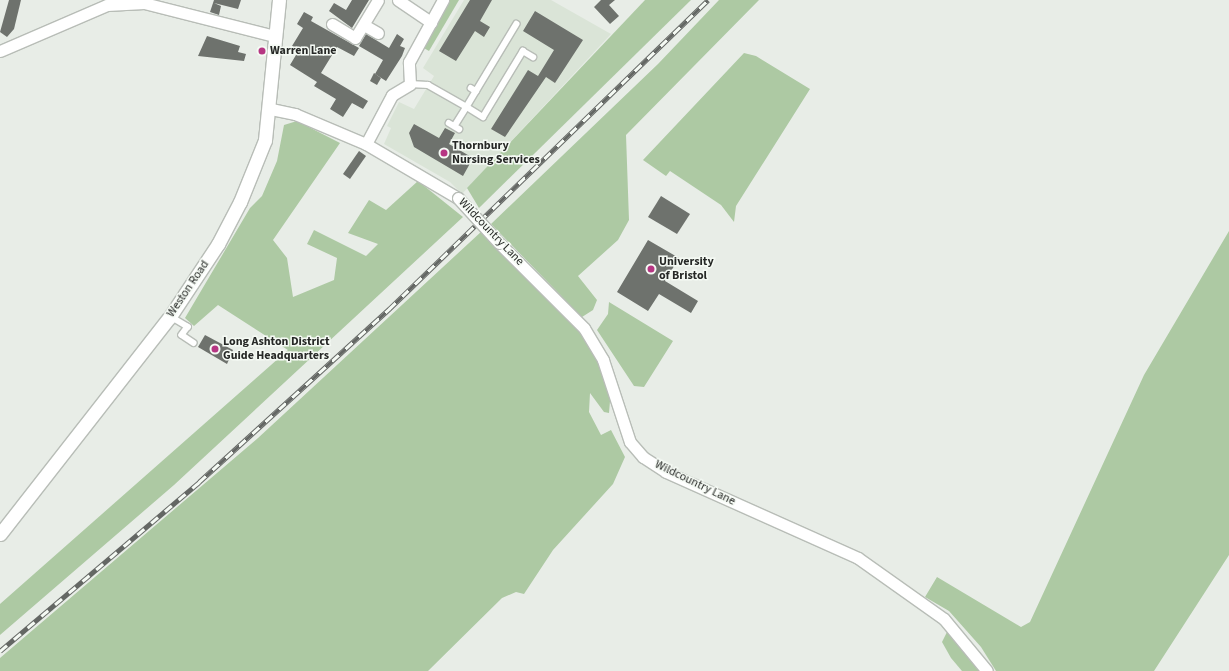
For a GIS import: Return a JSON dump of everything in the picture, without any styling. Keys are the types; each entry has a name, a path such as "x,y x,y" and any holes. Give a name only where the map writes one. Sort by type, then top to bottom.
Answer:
{"street":[{"name":"Weston Road","path":"0,534 170,316 218,244 240,202 261,152 271,109 274,36 279,0"},
{"path":"332,24 355,38 378,0"},
{"path":"398,0 431,22"},
{"path":"366,144 392,95 410,84 409,62 443,0"},
{"path":"0,50 106,2 144,3 274,36"},
{"path":"364,25 378,34"},
{"name":"Wildcountry Lane","path":"271,109 295,114 366,144 458,198 499,243 584,328 603,360 630,442 643,457 666,472 858,558 944,619 986,671"}],"lane":[{"path":"449,123 457,128 467,107 473,89 517,24"},
{"path":"410,84 428,85 483,117 523,50 533,57"},
{"path":"170,316 188,327 182,335 194,343"}],"shaded area":[{"path":"464,0 551,0 611,34 462,194 450,182 384,144 391,128 387,126 399,102 414,109 434,76 423,68"}],"green space":[{"path":"450,0 459,0 429,51 422,47"},
{"path":"645,0 691,0 479,208 467,188"},
{"path":"719,0 759,0 626,135 629,220 618,240 578,276 597,300 593,310 582,317 491,224 658,64"},
{"path":"744,53 756,56 810,89 736,206 734,222 721,205 670,171 666,176 643,160"},
{"path":"297,121 340,143 273,240 287,258 293,297 334,280 337,258 307,244 314,230 366,256 378,244 348,233 369,200 386,210 418,181 463,217 174,485 0,635 0,604 288,350 218,305 194,326 185,318 250,208 262,196 277,161 284,125"},
{"path":"482,231 581,330 600,361 611,389 609,413 604,412 590,393 589,412 601,435 611,430 625,457 613,484 553,550 524,594 516,592 502,598 428,671 0,671 0,658 258,438"},
{"path":"1229,231 1229,555 1154,671 996,671 981,647 949,611 925,597 937,577 1021,627 1030,622 1144,375"},
{"path":"609,302 673,341 644,387 634,386 597,330 608,314"},
{"path":"948,630 980,671 962,671 951,658 942,642"}],"building":[{"path":"9,0 21,0 14,29 7,37 0,32"},
{"path":"214,0 241,0 238,9 214,3 221,6 219,15 210,12"},
{"path":"352,0 369,0 352,28 329,11 334,3 346,10"},
{"path":"470,0 492,0 480,21 490,27 484,37 475,31 456,61 439,51"},
{"path":"601,0 615,0 609,5 619,16 610,24 594,7"},
{"path":"535,11 583,40 555,83 546,77 505,137 491,129 528,70 538,76 554,50 523,31"},
{"path":"304,12 313,17 311,21 359,48 354,56 337,47 321,73 368,101 363,109 352,103 343,117 330,109 336,99 314,86 317,82 290,65 299,50 292,46 303,28 297,24"},
{"path":"366,34 389,48 397,34 404,39 400,46 405,48 402,56 386,81 375,74 383,60 359,46"},
{"path":"207,36 240,46 238,52 246,54 244,61 198,56"},
{"path":"374,73 381,78 377,85 370,81"},
{"name":"Thornbury Nursing Services","path":"414,124 439,138 445,128 455,133 449,144 473,158 463,176 414,147 409,133"},
{"path":"359,151 366,156 350,179 343,174"},
{"path":"661,196 690,214 677,234 648,217"},
{"name":"University of Bristol","path":"648,240 679,258 665,281 698,301 691,313 659,294 648,311 617,292"},
{"name":"Long Ashton District Guide Headquarters","path":"205,335 233,350 227,364 198,347"}],"railway":[{"path":"0,651 199,482 389,309 708,0"}],"place":[{"name":"Warren Lane","path":"262,51"},
{"name":"Thornbury Nursing Services","path":"444,153"},
{"name":"University of Bristol","path":"651,269"},
{"name":"Long Ashton District Guide Headquarters","path":"215,349"}]}
